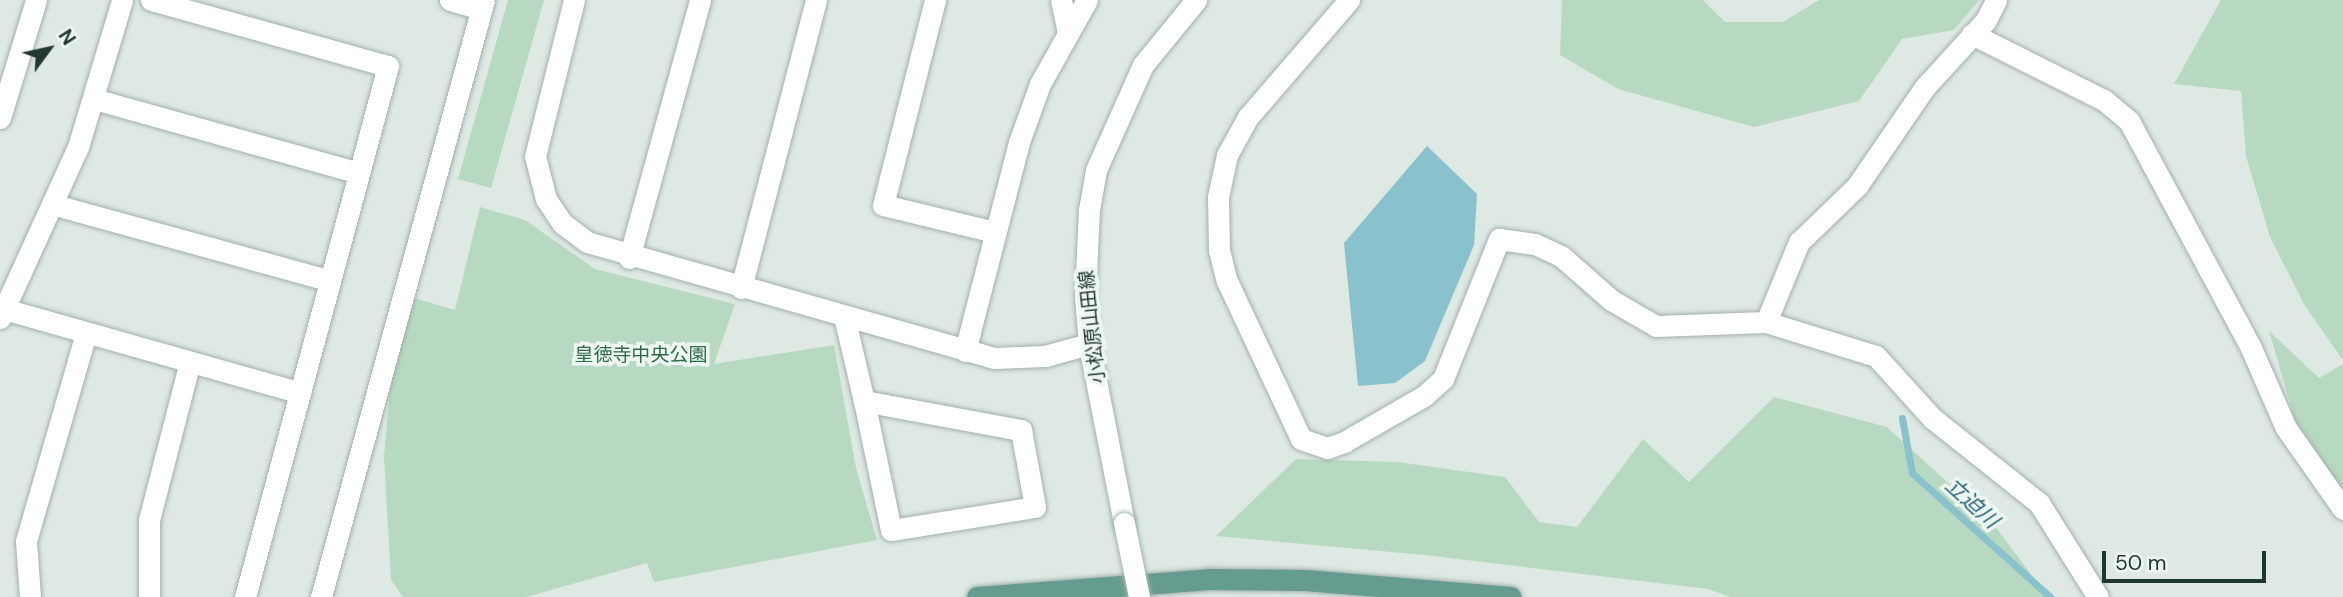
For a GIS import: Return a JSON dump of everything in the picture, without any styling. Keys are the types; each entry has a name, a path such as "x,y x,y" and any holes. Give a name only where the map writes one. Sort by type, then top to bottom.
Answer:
{"main road":[{"path":"977,597 1209,579 1305,580 1510,597"}],"street":[{"path":"0,118 36,0"},
{"path":"122,0 94,99 55,205 2,314 86,332 300,393"},
{"path":"151,0 388,66 244,597"},
{"path":"321,597 483,4 450,0"},
{"path":"574,0 537,137 537,179 562,223 586,242 629,258 965,351 1019,359 1089,344"},
{"path":"629,258 700,0"},
{"path":"741,288 816,0"},
{"path":"935,0 884,205 995,232"},
{"path":"1061,0 1067,29"},
{"path":"965,351 995,232 1035,96 1067,29 1087,0"},
{"name":"小松原山田線","path":"1139,597 1089,344 1085,251 1096,170 1143,65 1196,0"},
{"path":"1349,0 1248,117 1227,155 1218,197 1219,250 1227,281 1301,439 1327,448 1344,442 1424,396 1443,379 1499,239 1535,244 1561,256 1611,300 1656,326 1766,322 1875,356 1932,418 2039,503 2098,597"},
{"path":"1766,322 1799,242 1857,186 1924,88 1972,34 1996,0"},
{"path":"1972,34 2104,100 2129,121 2251,348 2286,428 2343,509"},
{"path":"94,99 359,173"},
{"path":"55,205 330,281"},
{"path":"844,316 891,530 1035,508 1021,430 864,401"},
{"path":"30,597 26,541 86,332"},
{"path":"149,597 149,520 190,362"}],"green space":[{"path":"508,0 544,0 491,188 458,179"},
{"path":"1562,0 1703,0 1725,22 1783,22 1819,0 1979,0 1954,30 1902,39 1859,101 1754,127 1618,89 1560,55"},
{"path":"2221,0 2343,0 2343,360 2305,306 2270,237 2246,156 2241,91 2174,84"},
{"name":"皇徳寺中央公園","path":"480,207 525,220 595,269 735,304 714,364 834,345 856,468 877,540 654,582 647,563 526,597 403,597 391,580 384,458 391,375 414,298 455,310"},
{"path":"2269,331 2319,378 2343,364 2343,493 2295,420"},
{"path":"1774,397 1887,427 1994,525 2048,597 1731,597 1708,589 1425,555 1216,536 1296,459 1397,462 1505,477 1539,522 1577,527 1643,439 1689,482"}],"water":[{"path":"1427,146 1477,194 1474,245 1425,361 1395,383 1358,386 1344,243"}],"waterway":[{"name":"立迫川","path":"1902,418 1912,473 2050,597"}]}
